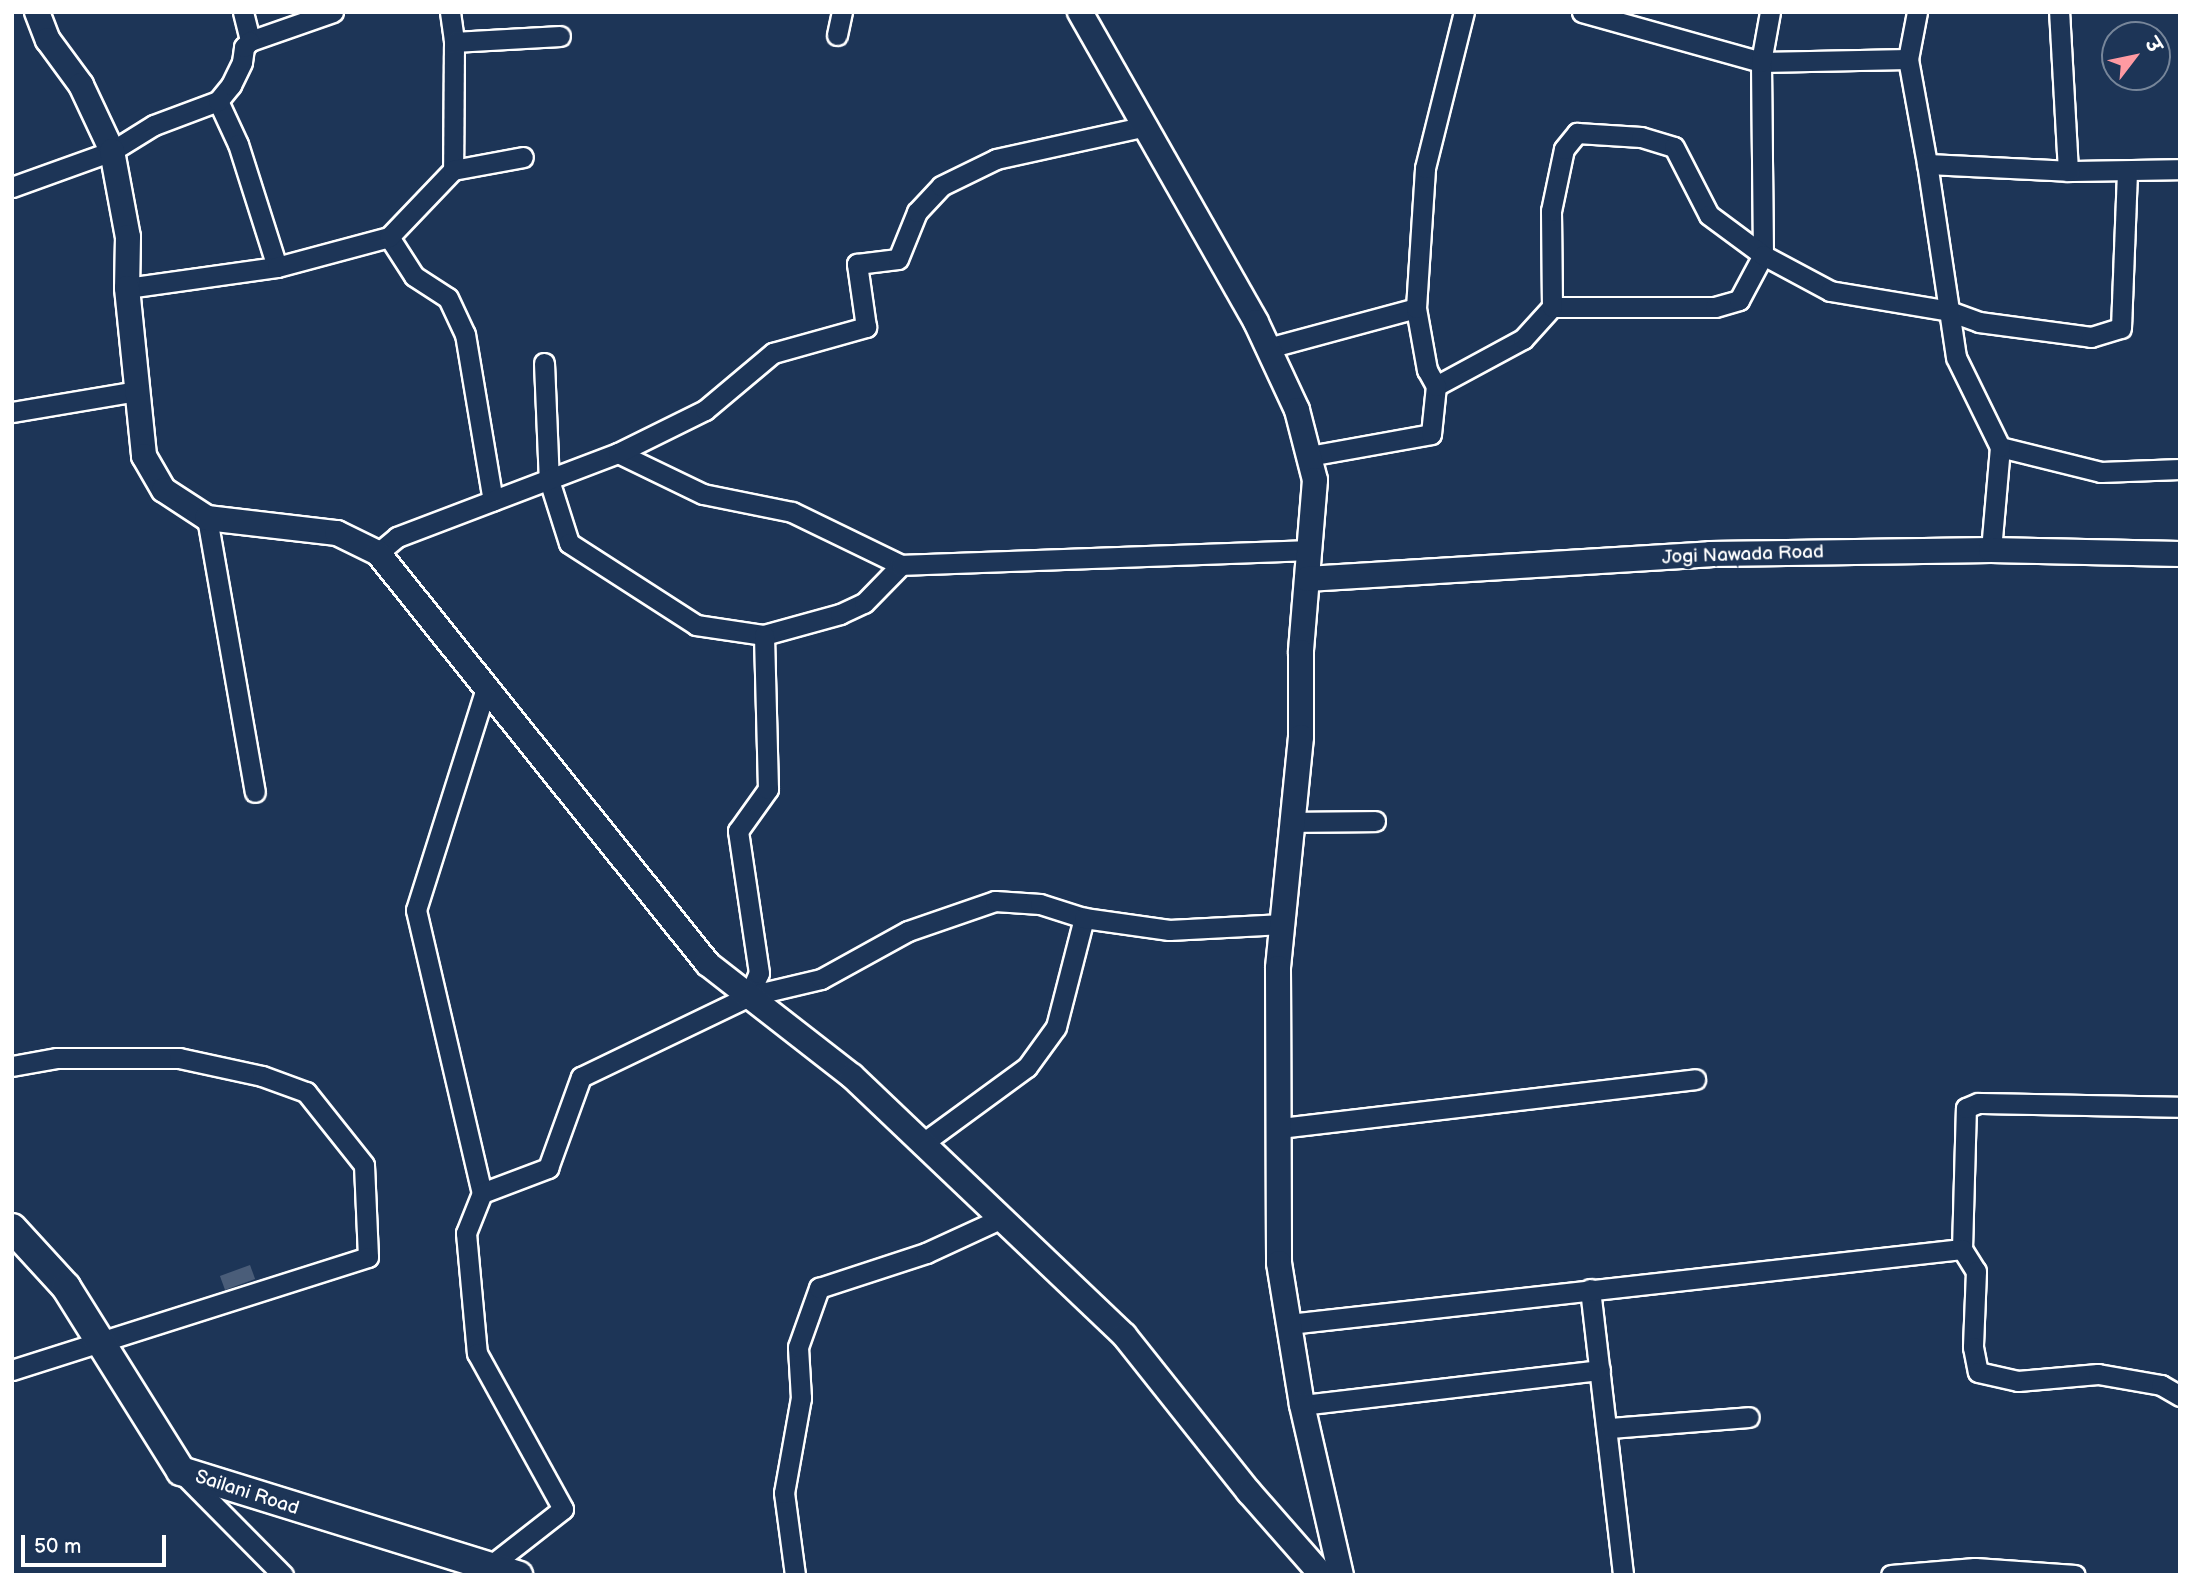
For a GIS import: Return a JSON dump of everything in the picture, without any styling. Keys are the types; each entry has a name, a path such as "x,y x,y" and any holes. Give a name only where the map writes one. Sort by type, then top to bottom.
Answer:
{"main road":[{"name":"Sailani Road","path":"12,1228 66,1287 181,1471 454,1566 491,1566 518,1575"}],"street":[{"path":"37,12 48,40 81,85 112,151 128,237 127,288 144,456 164,490 207,518 337,533 378,553 708,964 852,1076 1124,1335 1249,1492 1322,1575"},
{"path":"243,12 250,41"},
{"path":"12,187 112,151 154,125 218,101 231,85 244,47 250,41 333,12"},
{"path":"450,12 454,42 453,170"},
{"path":"837,35 842,12"},
{"path":"1080,12 1268,348 1297,410 1315,480 1293,822 1278,968 1279,1263 1303,1405 1341,1575"},
{"path":"1308,456 1431,434 1436,386 1427,370 1416,308 1425,168 1464,12"},
{"path":"1582,12 1761,62 1908,59"},
{"path":"1552,307 1715,307 1739,300 1763,255 1761,62 1770,12"},
{"path":"1917,12 1908,59 1956,357 2000,447 1992,550"},
{"path":"2059,12 2068,171"},
{"path":"454,42 560,36"},
{"path":"218,101 238,144 277,267"},
{"path":"378,553 397,537 618,453 705,410 773,353 866,327 857,264 898,259 917,212 941,186 996,159 1146,126"},
{"path":"1436,386 1523,339 1552,307 1551,211 1564,149 1577,133 1641,137 1674,147 1709,215 1763,255 1830,291 1949,310 1979,323 2091,337 2121,328 2127,171"},
{"path":"127,288 277,267 390,237 453,170 523,158"},
{"path":"1927,164 2068,171 2180,169"},
{"path":"390,237 414,276 447,298 465,334 493,501"},
{"path":"1268,348 1416,308"},
{"path":"544,363 548,480 569,542 696,625 764,635 863,603 901,565"},
{"path":"12,412 137,391"},
{"path":"2000,447 2101,472 2180,469"},
{"path":"618,453 703,494 792,512 901,565 1310,550"},
{"path":"207,518 255,792"},
{"name":"Jogi Nawada Road","path":"1307,579 1710,554 1992,550 2180,554"},
{"path":"749,996 759,973 738,831 768,789 764,635"},
{"path":"486,688 416,910 482,1193 466,1233 477,1353 563,1509 491,1566"},
{"path":"1293,822 1375,821"},
{"path":"482,1193 548,1168 581,1077 749,996 821,979 908,931 995,901 1040,904 1084,918 1169,930 1283,924"},
{"path":"923,1143 1027,1067 1056,1027 1084,918"},
{"path":"12,1066 57,1058 179,1058 262,1076 306,1092 364,1166 368,1257 102,1344 12,1370"},
{"path":"1280,1128 1695,1079"},
{"path":"2180,1107 1978,1103 1966,1108 1962,1249 1976,1271 1973,1347 1978,1371 2018,1381 2098,1374 2161,1385 2180,1396"},
{"path":"796,1575 784,1493 801,1398 798,1347 819,1288 926,1253 1002,1219"},
{"path":"1289,1324 1962,1249"},
{"path":"1590,1289 1603,1416 1609,1428 1611,1496 1617,1516 1623,1575"},
{"path":"1303,1405 1600,1370"},
{"path":"1609,1428 1749,1417"},
{"path":"181,1471 284,1575"},
{"path":"1891,1575 1975,1568 2075,1575"}],"building":[{"path":"250,1265 255,1279 225,1290 220,1276"}]}
